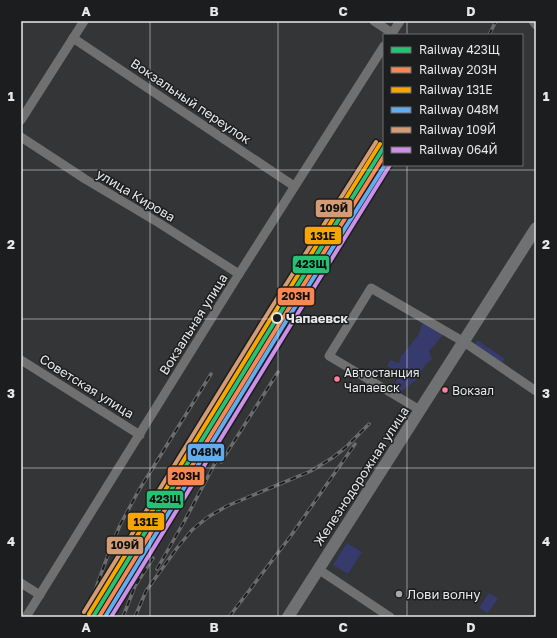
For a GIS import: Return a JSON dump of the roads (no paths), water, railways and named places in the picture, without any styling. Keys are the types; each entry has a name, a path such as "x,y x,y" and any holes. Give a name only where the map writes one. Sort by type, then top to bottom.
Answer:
{"main road":[{"name":"Железнодорожная улица","path":"288,617 536,228"}],"street":[{"path":"21,120 84,21"},
{"path":"374,21 392,34 400,21"},
{"path":"533,21 536,25"},
{"name":"Вокзальный переулок","path":"73,38 294,186"},
{"name":"Вокзальная улица","path":"26,617 140,435 238,274 340,117 383,48"},
{"name":"улица Кирова","path":"21,137 238,274"},
{"path":"420,410 329,356 371,288 464,342 536,391"},
{"name":"Советская улица","path":"21,360 140,435"},
{"path":"318,570 390,617"},
{"path":"21,583 40,595"}],"railway":[{"path":"490,34 496,21"},
{"path":"221,462 278,372"},
{"path":"86,615 120,525 139,490 211,374"},
{"path":"135,617 146,591 192,530 208,517 227,506 311,471 345,448 369,424"},
{"path":"229,617 290,537 355,444"},
{"path":"157,569 222,450"},
{"path":"123,617 135,586 153,558"}],"rail line":[{"name":"109Й","path":"84,612 268,313 376,142"},
{"name":"131Е","path":"89,614 380,144"},
{"name":"423Щ","path":"93,617 383,149"},
{"name":"203Н","path":"99,617 383,158"},
{"name":"048М","path":"105,617 285,323 384,166"},
{"name":"064Й","path":"111,617 389,166"}],"place":[{"name":"Чапаевск","path":"277,318"},
{"name":"Автостанция Чапаевск","path":"337,379"},
{"name":"Вокзал","path":"445,390"},
{"name":"Лови волну","path":"399,594"}]}
